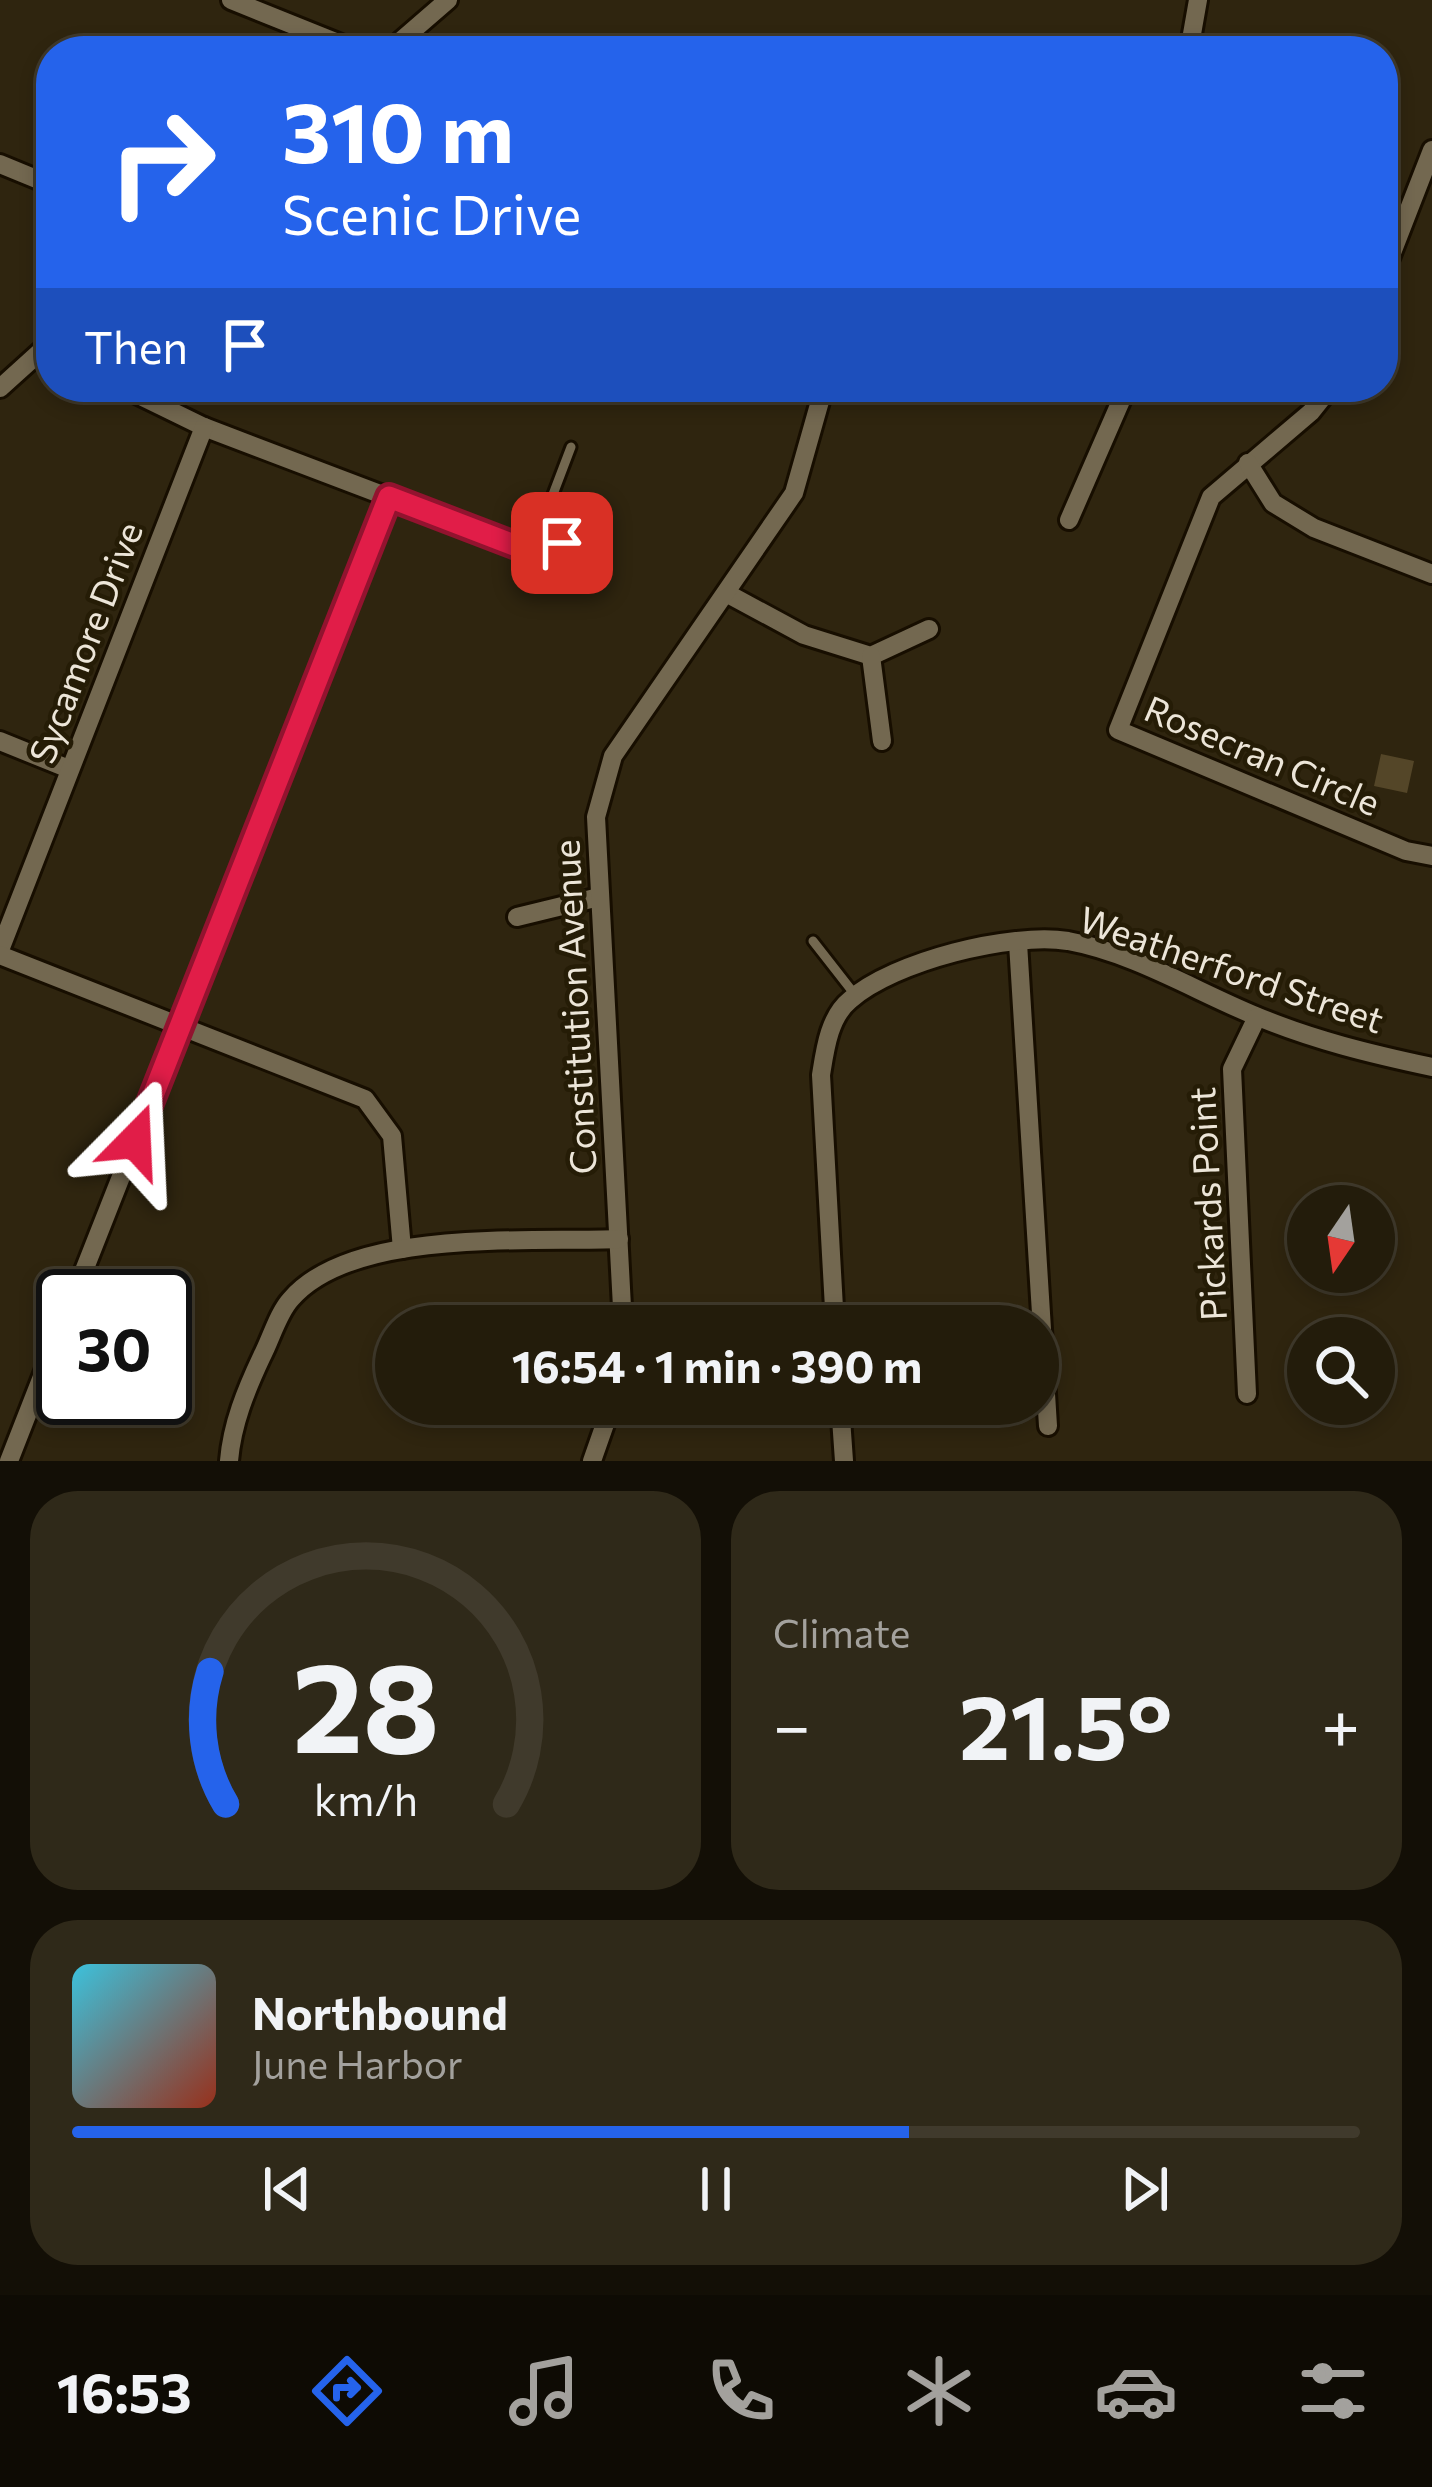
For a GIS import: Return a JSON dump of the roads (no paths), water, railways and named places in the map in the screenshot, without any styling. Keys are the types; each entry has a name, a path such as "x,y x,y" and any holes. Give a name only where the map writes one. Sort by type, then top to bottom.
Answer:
{"street":[{"path":"231,0 321,36"},
{"path":"406,36 448,0"},
{"path":"1192,36 1198,0"},
{"path":"1398,237 1432,150"},
{"path":"0,164 36,179"},
{"path":"0,388 36,356"},
{"path":"153,402 204,427 522,548 562,543"},
{"name":"Constitution Avenue","path":"622,1305 596,818 613,756 794,493 820,402"},
{"path":"1069,520 1120,402"},
{"name":"Rosecran Circle","path":"1319,402 1210,497 1118,730 1406,850 1432,856"},
{"name":"Sycamore Drive","path":"0,952 204,427"},
{"path":"1249,463 1274,503 1314,528 1432,574"},
{"path":"85,1269 389,497"},
{"path":"728,595 803,635 871,656 929,629"},
{"path":"871,656 883,741"},
{"path":"0,741 69,769"},
{"path":"517,917 599,897"},
{"name":"Weatherford Street","path":"856,996 952,952 1066,941 1139,964 1257,1017 1347,1049 1432,1067"},
{"path":"1018,943 1048,1426"},
{"path":"0,952 365,1099 392,1136 401,1249"},
{"path":"835,1305 821,1075 826,1039 847,1001 856,996"},
{"name":"Pickards Point","path":"1247,1394 1232,1069 1257,1017"},
{"path":"229,1461 231,1435 251,1378 291,1299 337,1264 401,1249 619,1239"},
{"path":"9,1461 36,1392"},
{"path":"592,1461 605,1425"},
{"path":"841,1425 844,1461"}],"lane":[{"path":"533,547 571,447"},
{"path":"813,941 856,996"}]}
